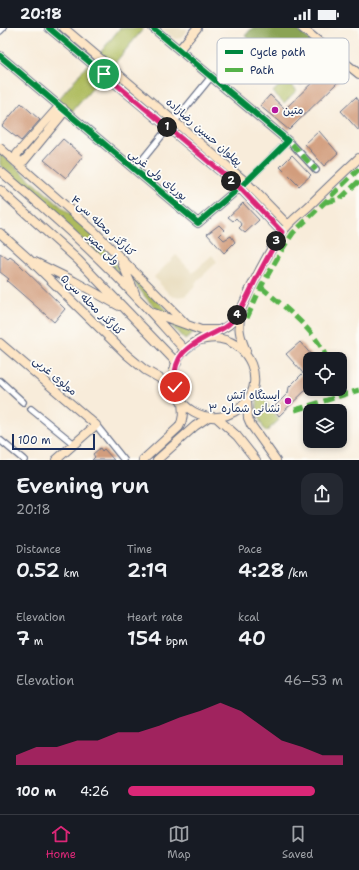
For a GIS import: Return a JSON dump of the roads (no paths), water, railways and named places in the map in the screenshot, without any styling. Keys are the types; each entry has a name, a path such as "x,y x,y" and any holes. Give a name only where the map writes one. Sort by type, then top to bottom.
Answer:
{"street":[{"path":"0,31 3,28"},
{"name":"پهلوان حسین رضازاده","path":"49,28 239,187 282,232"},
{"name":"پهلوان حسین رضازاده","path":"64,28 246,182 288,225"},
{"path":"153,28 217,82"},
{"path":"179,50 197,28"},
{"path":"302,28 312,31 320,38"},
{"path":"84,58 90,50"},
{"name":"پوریای ولی غربی","path":"0,56 198,223 239,187"},
{"path":"349,65 359,74"},
{"path":"109,78 115,71"},
{"path":"135,169 211,77"},
{"path":"219,84 290,143 316,170"},
{"path":"16,162 18,154 22,149 56,110 63,108"},
{"path":"239,187 290,143"},
{"name":"کنارگذر محله سی۴","path":"0,148 94,231 186,324"},
{"path":"143,460 179,427 182,422 184,415 182,403 175,387 174,375 176,363 185,350 192,344 221,330 230,323 241,309 269,253 282,232 359,158"},
{"name":"ولی عصر","path":"0,171 88,248 185,350"},
{"path":"0,190 78,260 176,363"},
{"name":"کنارگذر محله سی۵","path":"0,233 29,259 127,355 145,370 175,387"},
{"path":"118,255 137,298"},
{"path":"29,259 74,281 127,310"},
{"path":"182,403 197,415 207,418 217,418 229,415 239,410 247,401 252,390 254,379 253,367 241,339 239,326 241,309"},
{"path":"149,311 201,330 221,330"},
{"path":"200,340 216,338 232,342 241,348 248,356"},
{"name":"مولوی غربی","path":"0,343 96,425"},
{"path":"0,382 23,402"},
{"path":"247,401 248,418 251,425 276,460"},
{"path":"31,409 74,444"},
{"path":"157,460 195,426 207,418"},
{"path":"217,418 237,436 256,460"},
{"path":"56,460 96,425 124,460"},
{"path":"0,440 24,460"}],"place":[{"name":"متین","path":"275,110"},
{"name":"ایستگاه آتش نشانی شماره ۳","path":"288,401"}]}
